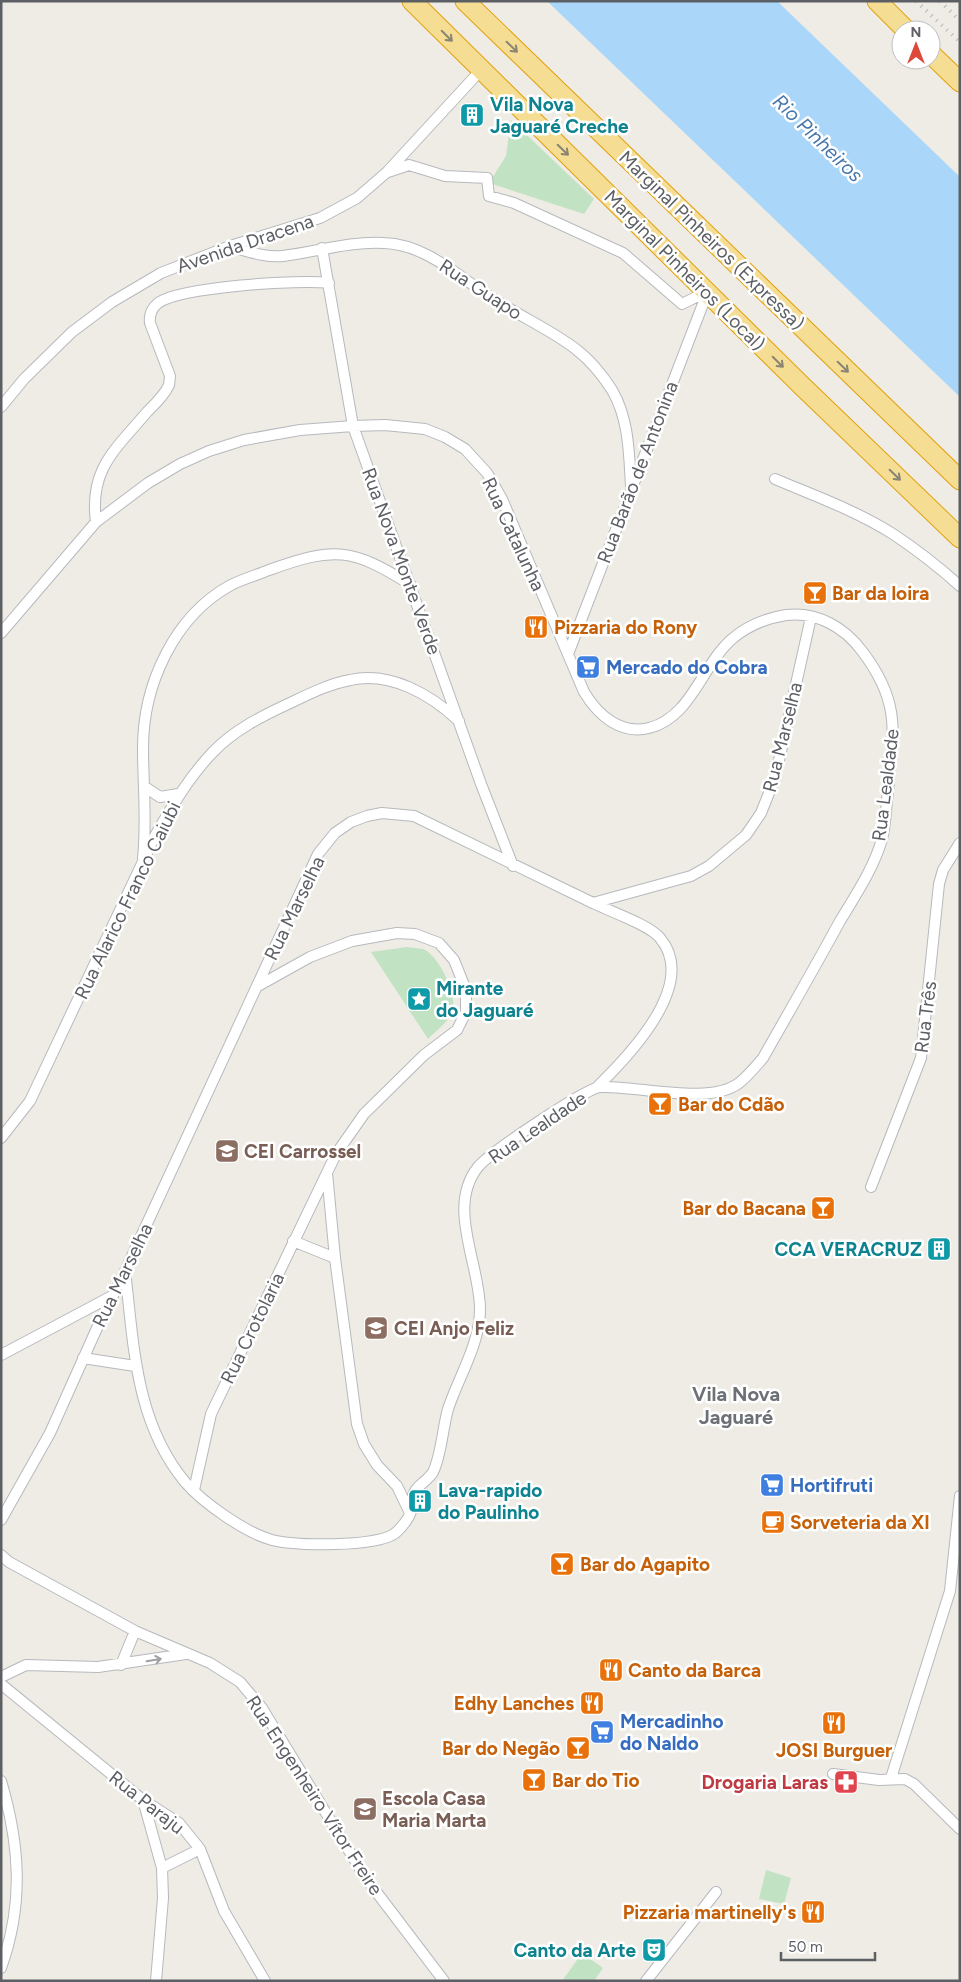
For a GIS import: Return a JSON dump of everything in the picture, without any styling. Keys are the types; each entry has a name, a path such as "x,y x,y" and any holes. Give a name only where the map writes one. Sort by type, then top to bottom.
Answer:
{"highway":[{"name":"Marginal Pinheiros (Local)","path":"412,1 708,291 802,386 960,538"},
{"name":"Marginal Pinheiros (Expressa)","path":"465,1 960,480"},
{"path":"877,1 896,20"},
{"path":"941,64 960,82"},
{"path":"930,451 960,489"}],"street":[{"name":"Avenida Dracena","path":"1,407 24,379 72,332 112,302 161,273 230,246 282,231 335,211 357,198 387,172 481,70"},
{"path":"387,172 409,165 445,176 487,178 489,196 514,203 622,253 682,304 708,291"},
{"name":"Rua Guapo","path":"230,246 263,255 281,256 322,248 384,242 417,251 436,260 496,301 554,334 577,350 599,373 620,407 628,445 631,486"},
{"name":"Rua Nova Monte Verde","path":"322,248 353,426 459,722 513,866"},
{"path":"96,522 94,492 100,473 112,454 169,385 170,376 150,323 150,315 156,304 181,295 216,289 276,282 329,283"},
{"name":"Rua Barão de Antonina","path":"568,654 631,486 708,291"},
{"name":"Rua Catalunha","path":"1,633 96,522 148,483 180,464 209,451 244,440 300,430 385,425 425,429 445,437 464,449 477,461 502,499 584,692 599,713 619,726 648,728 661,723 682,707 717,656 732,639 751,626 770,618 790,615 811,617"},
{"path":"775,479 858,515 892,534 924,556 960,586"},
{"path":"142,866 146,824 143,747 151,691 172,642 189,619 215,596 242,580 306,556 332,552 368,560 411,585"},
{"name":"Rua Marselha","path":"1,1520 50,1433 83,1358 318,854 335,834 351,822 382,813 414,816 513,866 593,903 691,876 709,866 746,834 761,813 775,778 811,617"},
{"name":"Rua Lealdade","path":"125,1271 135,1366 142,1396 166,1457 194,1490 241,1527 271,1540 329,1545 374,1540 394,1534 411,1514 414,1494 433,1471 448,1410 479,1330 478,1288 466,1229 465,1202 469,1183 479,1166 492,1154 598,1087 702,1093 737,1085 763,1058 868,872 882,839 894,734 891,702 876,672 852,637 831,622 811,617"},
{"name":"Rua Alarico Franco Caiubi","path":"1,1138 30,1101 178,794 214,751 243,728 322,688 352,679 372,679 407,686 439,702 459,722"},
{"path":"145,787 160,797 178,794"},
{"name":"Rua Três","path":"871,1187 921,1058 940,884 944,870 960,843"},
{"path":"593,903 655,933 669,954 672,969 664,1004 628,1053 598,1087"},
{"name":"Rua Crotolaria","path":"194,1490 211,1414 336,1154 364,1114 424,1056 445,1041 460,1025 466,1012 467,1000 460,973 454,960 440,943 425,936 397,933 352,941 310,957 258,986"},
{"path":"327,1172 335,1258 357,1424 364,1444 377,1466 397,1486 411,1514"},
{"path":"293,1241 335,1258"},
{"path":"1,1355 71,1320 112,1296"},
{"path":"83,1358 135,1366"},
{"path":"891,1778 950,1591 960,1496"},
{"name":"Rua Engenheiro Vítor Freire","path":"1,1555 9,1562 135,1631 186,1654 210,1662 240,1682 262,1708 366,1877 444,1981"},
{"path":"121,1666 135,1631"},
{"path":"1,1677 15,1668 35,1664 72,1667 121,1666 186,1654"},
{"name":"Rua Paraju","path":"1,1684 143,1800 179,1823 200,1849 234,1929 264,1981"},
{"path":"834,1774 879,1780 891,1778 905,1779 914,1784 960,1829"},
{"path":"1,1781 5,1814 18,1866 17,1910 1,1968"},
{"path":"143,1800 162,1868 163,1898 156,1981"},
{"path":"162,1868 200,1849"},
{"path":"646,1981 716,1892"}],"green space":[{"path":"511,120 594,199 584,214 489,183 506,156"},
{"path":"407,947 423,949 435,959 446,977 453,997 450,1017 428,1039 371,952"},
{"path":"766,1870 791,1878 784,1904 759,1899"},
{"path":"582,1953 603,1968 594,1981 562,1981"}],"water":[{"name":"Rio Pinheiros","path":"547,1 777,1 960,177 960,397"}],"railway":[{"path":"916,1 960,42"},
{"path":"940,1 960,21"}],"place":[{"name":"Vila Nova Jaguaré Creche","path":"472,115"},
{"name":"Bar da loira","path":"815,593"},
{"name":"Pizzaria do Rony","path":"536,627"},
{"name":"Mercado do Cobra","path":"588,667"},
{"name":"Mirante do Jaguaré","path":"419,999"},
{"name":"Bar do Cdão","path":"660,1104"},
{"name":"CEI Carrossel","path":"227,1151"},
{"name":"Bar do Bacana","path":"823,1208"},
{"name":"CCA VERACRUZ","path":"939,1249"},
{"name":"CEI Anjo Feliz","path":"376,1328"},
{"name":"Hortifruti","path":"772,1485"},
{"name":"Lava-rapido do Paulinho","path":"420,1501"},
{"name":"Sorveteria da XI","path":"773,1522"},
{"name":"Bar do Agapito","path":"562,1564"},
{"name":"Canto da Barca","path":"611,1670"},
{"name":"Edhy Lanches","path":"592,1703"},
{"name":"JOSI Burguer","path":"834,1723"},
{"name":"Mercadinho do Naldo","path":"602,1732"},
{"name":"Bar do Negão","path":"578,1748"},
{"name":"Bar do Tio","path":"534,1780"},
{"name":"Drogaria Laras","path":"846,1782"},
{"name":"Escola Casa Maria Marta","path":"365,1809"},
{"name":"Pizzaria martinelly's","path":"813,1912"},
{"name":"Canto da Arte","path":"654,1950"}],"district":[{"name":"Vila Nova Jaguaré","path":"736,1406"}]}
